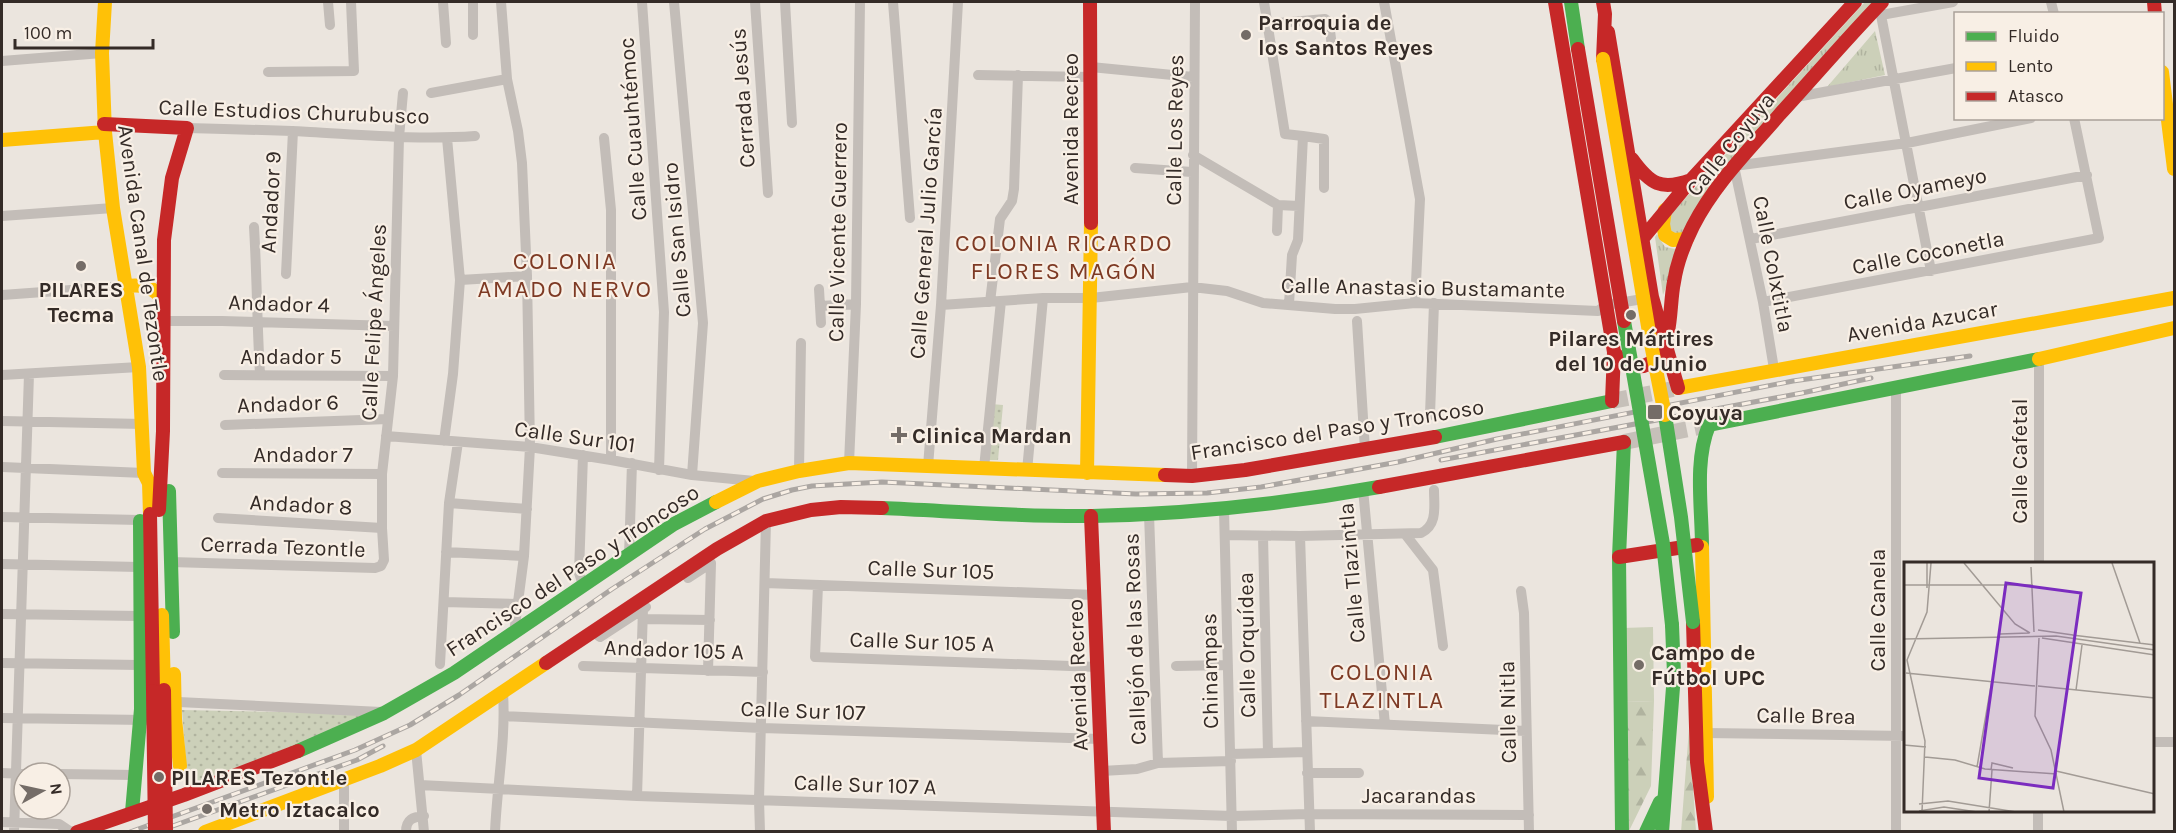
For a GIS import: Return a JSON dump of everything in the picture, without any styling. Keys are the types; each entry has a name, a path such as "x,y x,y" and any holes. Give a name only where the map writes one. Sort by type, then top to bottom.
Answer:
{"main road":[{"name":"Avenida Canal de Tezontle","path":"105,2 102,52 104,128 113,208 139,367 143,424 144,473 140,483 139,567 140,727 132,812"},
{"name":"Avenida Recreo","path":"1087,473 1091,298 1090,2"},
{"path":"1558,2 1577,42"},
{"path":"1558,2 1614,352 1625,364 1641,366 1655,359 1664,342 1652,297 1604,8"},
{"path":"1571,2 1647,463 1663,544 1672,626 1674,674 1662,831"},
{"name":"Calle Coyuya","path":"1643,238 1665,210 1855,2"},
{"name":"Calle Coyuya","path":"1664,342 1675,275 1687,239 1702,211 1734,166 1880,7"},
{"path":"1604,8 1603,59 1674,466 1693,622 1697,762 1706,825"},
{"path":"2164,80 2175,169"},
{"name":"Calle Estudios Churubusco","path":"2,140 104,128 186,128"},
{"name":"Avenida Canal de Tezontle","path":"155,831 159,495 163,447 163,300 166,222 172,178 186,128"},
{"path":"1630,156 1644,176 1654,183 1673,186 1692,180"},
{"path":"1665,210 1661,223 1668,239 1674,241 1687,239"},
{"path":"126,286 152,287 163,300"},
{"name":"Avenida Azucar","path":"1664,342 1678,388 2175,298"},
{"path":"1706,825 1708,777 1705,732 1701,464 1703,440 1709,425 2039,359 2175,328"},
{"name":"Francisco del Paso y Troncoso","path":"77,831 184,795 301,750 384,712 453,673 674,524 758,482 799,471 849,463 1192,476 1237,471 1365,450 1612,401 1614,352"},
{"path":"205,831 224,828 416,750 593,632 676,581 717,549 766,521 811,510 841,507 1091,516 1224,510 1301,501 1624,442 1619,557 1622,831"},
{"name":"Avenida Canal de Tezontle","path":"163,447 169,493 176,721 180,766"},
{"name":"Avenida Canal de Tezontle","path":"144,473 149,483 165,831"},
{"name":"Avenida Recreo","path":"1091,516 1104,831"},
{"path":"1619,557 1703,545"},
{"path":"1646,831 1664,794"}],"street":[{"path":"328,2 330,25"},
{"path":"268,72 354,71 351,2"},
{"path":"443,2 446,43"},
{"path":"472,35 474,2"},
{"path":"501,2 507,80 522,163 527,276 530,447 524,556 514,633"},
{"name":"Calle Cuauhtémoc","path":"642,2 664,312 659,470"},
{"name":"Calle San Isidro","path":"674,2 703,323 692,475"},
{"name":"Cerrada Jesús","path":"755,2 768,193"},
{"path":"785,2 792,123"},
{"name":"Calle Vicente Guerrero","path":"849,463 856,304 860,2"},
{"path":"893,2 910,218"},
{"name":"Calle General Julio García","path":"928,466 941,305 958,2"},
{"name":"Calle Los Reyes","path":"1192,476 1192,155 1195,2"},
{"path":"1264,2 1285,134 1324,139 1324,188"},
{"path":"1384,2 1420,199 1415,303"},
{"path":"1931,271 1880,7 1953,2"},
{"path":"1267,24 1325,19 1329,22 1332,47"},
{"path":"2,61 102,52"},
{"path":"1796,97 1954,68"},
{"path":"978,75 1091,72 1193,77"},
{"path":"984,468 1000,219 1012,201 1014,189 1018,75"},
{"path":"431,93 507,80"},
{"name":"Calle Felipe Ángeles","path":"384,554 382,474 393,376 399,137 403,93"},
{"path":"1734,166 1907,143 2021,120"},
{"path":"2074,120 2086,175"},
{"name":"Calle Estudios Churubusco","path":"186,128 399,137 475,136"},
{"name":"Andador 9","path":"286,274 293,131"},
{"path":"1289,304 1292,255 1298,240 1303,136"},
{"path":"444,441 453,374 460,280 447,138"},
{"path":"604,138 611,210 611,460"},
{"path":"1192,155 1278,205 1299,206"},
{"name":"Calle Colxtitla","path":"1734,166 1751,239 1773,369"},
{"path":"1135,168 1192,172"},
{"name":"Calle Oyameyo","path":"1751,239 2086,175"},
{"name":"Calle Coconetla","path":"1763,302 2099,238 2086,175"},
{"path":"1277,231 1278,205"},
{"path":"2,216 113,208"},
{"name":"Andador 9","path":"254,227 257,274 256,322 260,374"},
{"path":"460,280 527,276"},
{"path":"2,295 126,286"},
{"name":"Calle Anastasio Bustamante","path":"941,305 1042,298 1091,298 1192,287 1227,291 1263,303 1354,309 1434,303 1598,311 1606,305 1652,297"},
{"path":"819,289 821,323"},
{"path":"1026,471 1042,298"},
{"path":"1430,415 1434,303"},
{"path":"820,306 856,304"},
{"name":"Andador 4","path":"163,321 394,326"},
{"path":"1357,321 1365,450"},
{"path":"799,471 801,343"},
{"name":"Calle Cafetal","path":"2039,359 2039,562"},
{"path":"2,375 139,367"},
{"path":"20,761 19,663 29,374"},
{"name":"Andador 5","path":"224,375 393,376"},
{"name":"Calle Canela","path":"1896,388 1901,736 1896,831"},
{"name":"Andador 6","path":"225,425 388,419"},
{"path":"2,421 143,424"},
{"name":"Calle Sur 101","path":"386,436 530,447 632,463 659,470 758,482"},
{"path":"440,664 449,503 458,442"},
{"path":"583,455 579,573 583,585"},
{"path":"629,556 632,463"},
{"path":"2,467 144,473"},
{"name":"Andador 7","path":"222,473 382,474"},
{"name":"Calle Tlazintla","path":"1363,489 1385,725"},
{"path":"1225,535 1300,537 1421,533 1429,530 1434,513 1434,490"},
{"path":"449,503 527,509"},
{"name":"Chinampas","path":"1224,510 1232,831"},
{"name":"Callejón de las Rosas","path":"1149,514 1158,763"},
{"path":"2,517 140,520"},
{"name":"Andador 8","path":"218,518 382,528"},
{"path":"760,831 766,521"},
{"path":"1405,534 1433,570 1443,646"},
{"name":"Calle Orquídea","path":"1263,536 1268,753"},
{"path":"1300,537 1310,831"},
{"path":"446,552 524,556"},
{"name":"Cerrada Tezontle","path":"171,562 375,568 381,566 384,554"},
{"path":"593,632 600,637 643,614 676,581 711,563 708,671"},
{"path":"2,564 139,567"},
{"name":"Calle Sur 105","path":"765,583 1095,595"},
{"name":"Calle Sur 105 A","path":"818,585 815,657 1098,667"},
{"name":"Calle Nitla","path":"1521,591 1524,613 1530,831"},
{"path":"444,602 519,604"},
{"path":"2,614 139,616"},
{"path":"643,614 710,620"},
{"path":"637,796 643,614"},
{"path":"2,663 140,665"},
{"path":"1176,666 1228,664"},
{"name":"Andador 105 A","path":"583,666 763,672"},
{"path":"495,831 504,716 503,693"},
{"path":"2,718 140,727 176,721 384,712"},
{"name":"Calle Sur 107","path":"504,716 761,728 1100,739"},
{"path":"140,727 176,721"},
{"path":"1306,722 1526,731"},
{"name":"Calle Brea","path":"1705,732 1901,736"},
{"path":"2155,742 2175,742"},
{"path":"416,750 424,831"},
{"path":"1102,771 1137,769 1158,763 1268,753 1307,752"},
{"path":"1308,773 1359,773"},
{"path":"72,774 136,775"},
{"path":"344,779 344,831"},
{"name":"Calle Sur 107 A","path":"420,785 637,796 1104,813 1232,816 1309,814"},
{"path":"2038,812 2038,831"},
{"name":"Jacarandas","path":"1309,814 1529,815"},
{"path":"406,831 408,821 414,816 424,816"},
{"path":"2,822 14,827 59,824 71,831"}],"green space":[{"path":"1865,2 1879,2 1685,232 1670,236 1668,220 1672,213"},
{"path":"1875,31 1885,75 1827,87"},
{"path":"1657,234 1665,247 1680,250 1663,295 1655,237"},
{"path":"991,404 1003,405 998,460 988,460"},
{"name":"Campo de Fútbol UPC","path":"1653,627 1654,701 1625,702 1623,628"},
{"path":"1654,701 1651,786 1629,831 1625,702"},
{"path":"182,710 375,714 188,791"},
{"path":"1689,729 1696,831 1681,832"}],"tunnel":[{"path":"1612,401 1673,389"},
{"path":"1624,442 1709,425"}],"railway":[{"path":"130,832 355,750 410,725 459,695 612,589 705,529 763,499 792,490 812,486 882,482 1136,494 1207,493 1261,487 1398,462 1497,439 1793,381 1970,356"},
{"path":"1441,460 1802,393 1871,378"},
{"path":"156,832 357,760 383,746"}],"traffic: fast":[{"path":"1571,2 1578,49"},
{"path":"1624,321 1663,544 1672,625"},
{"path":"1709,425 2039,359"},
{"path":"1435,437 1612,401"},
{"path":"1665,415 1681,517 1693,622"},
{"path":"1702,547 1700,469 1704,439 1709,425"},
{"path":"1622,832 1619,557 1624,442"},
{"path":"882,508 1040,516 1128,515 1236,507 1379,487"},
{"path":"169,491 173,632"},
{"path":"298,751 384,713 454,673 674,524 716,502"},
{"path":"132,812 141,709 140,521"},
{"path":"1662,832 1674,674 1672,625"},
{"path":"1646,832 1660,802"}],"traffic: slow":[{"path":"105,2 102,53 105,132 113,208 139,367 144,473 149,483 150,514"},
{"path":"1603,59 1665,415"},
{"path":"2164,88 2174,169"},
{"path":"2,140 105,132"},
{"path":"1665,210 1663,224 1665,235 1673,240 1687,239"},
{"path":"1087,473 1091,223"},
{"path":"126,286 147,287 163,300"},
{"path":"1678,388 2174,298"},
{"path":"2039,359 2174,328"},
{"path":"716,502 758,481 799,471 849,463 1165,475"},
{"path":"1702,547 1707,797"},
{"path":"162,615 164,690"},
{"path":"205,832 380,766 416,750 546,663"},
{"path":"174,674 175,719 180,766"}],"traffic: jam":[{"path":"1090,2 1091,223"},
{"path":"1555,2 1614,352 1612,401"},
{"path":"1603,2 1605,14 1603,59"},
{"path":"1643,238 1691,180 1855,2"},
{"path":"1614,352 1623,361 1634,366 1646,365 1657,357 1666,340 1672,291 1679,260 1702,210 1745,154 1882,2"},
{"path":"2154,2 2155,12"},
{"path":"1608,32 1652,297 1678,388"},
{"path":"1578,49 1624,321"},
{"path":"104,124 187,128 172,178 164,240 163,431 159,510"},
{"path":"1632,159 1651,180 1657,183 1672,185 1691,180"},
{"path":"1165,475 1192,476 1245,470 1435,437"},
{"path":"1379,487 1624,442"},
{"path":"546,663 717,549 766,521 811,510 841,507 882,508"},
{"path":"150,514 153,691"},
{"path":"1091,516 1104,832"},
{"path":"1619,557 1697,545"},
{"path":"1693,622 1697,762 1706,832"},
{"path":"164,690 166,832"},
{"path":"153,691 155,832"},
{"path":"77,832 184,795 298,751"}],"place":[{"name":"Parroquia de los Santos Reyes","path":"1246,35"},
{"name":"PILARES Tecma","path":"81,266"},
{"name":"Pilares Mártires del 10 de Junio","path":"1631,315"},
{"name":"Coyuya","path":"1655,412"},
{"name":"Clinica Mardan","path":"899,435"},
{"name":"Campo de Fútbol UPC","path":"1639,665"},
{"name":"PILARES Tezontle","path":"159,777"},
{"name":"Metro Iztacalco","path":"207,809"}],"district":[{"name":"COLONIA RICARDO FLORES MAGÓN","path":"1064,257"},
{"name":"COLONIA AMADO NERVO","path":"565,275"},
{"name":"COLONIA TLAZINTLA","path":"1382,686"}]}
